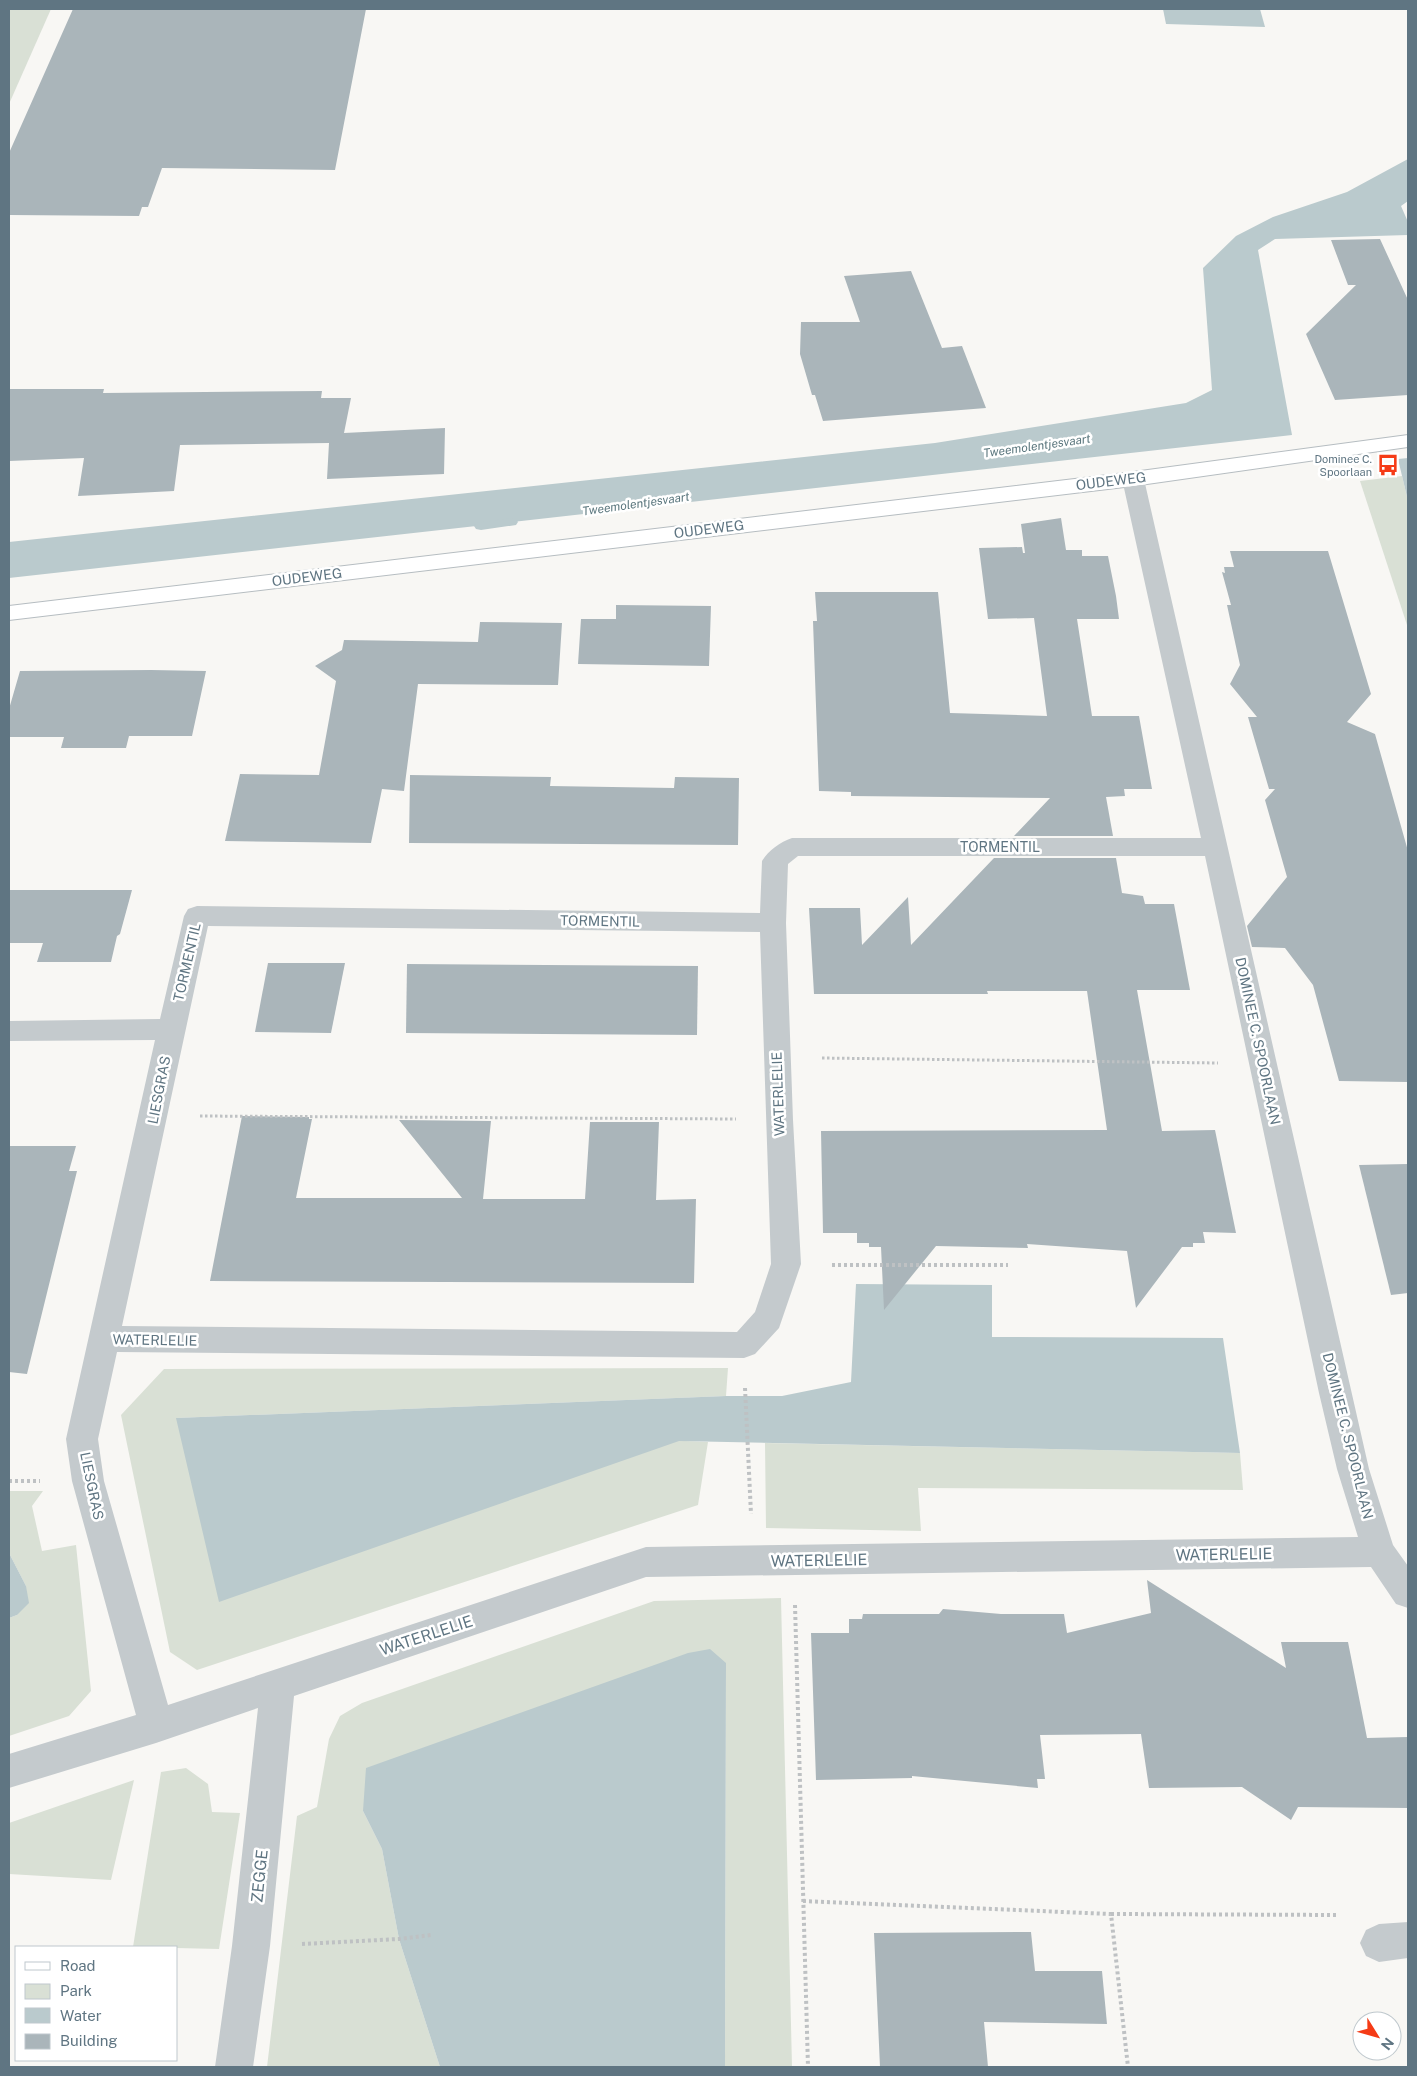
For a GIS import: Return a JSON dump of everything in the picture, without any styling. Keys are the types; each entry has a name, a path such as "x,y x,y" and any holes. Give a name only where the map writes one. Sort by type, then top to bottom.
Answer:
{"street":[{"name":"OUDEWEG","path":"9,613 1133,479 1408,441"},
{"name":"DOMINEE C. SPOORLAAN","path":"1133,479 1353,1469 1379,1552 1408,1593"},
{"name":"TORMENTIL","path":"171,1029 197,916 773,923 775,861 792,847 1216,847"},
{"name":"WATERLELIE","path":"104,1339 744,1345 768,1319 786,1264 778,1120 773,923"},
{"path":"9,1031 171,1029"},
{"name":"LIESGRAS","path":"156,1726 88,1481 82,1439 154,1115 171,1029"},
{"name":"WATERLELIE","path":"278,1684 646,1562 1379,1552"},
{"path":"9,1771 156,1726 278,1684"},
{"name":"ZEGGE","path":"234,2067 251,1946 278,1684"}],"path":[{"path":"776,1057 1263,1064"},
{"path":"154,1115 778,1120"},
{"path":"786,1264 1008,1265"},
{"path":"745,1395 751,1492"},
{"path":"794,1560 808,2067"},
{"path":"803,1901 1112,1914 1346,1915"},
{"path":"1112,1914 1128,2067"},
{"path":"251,1946 399,1939 431,1935"}],"green space":[{"path":"9,9 51,9 9,104"},
{"path":"1402,476 1408,501 1408,628 1360,481"},
{"path":"728,1368 726,1396 176,1418 708,1442 698,1505 197,1670 170,1652 121,1415 164,1369"},
{"path":"765,1443 1240,1453 1243,1490 918,1488 921,1531 766,1528"},
{"path":"9,1491 43,1491 32,1506 42,1551 76,1545 91,1691 69,1716 9,1736 9,1618 17,1615 26,1586 9,1553"},
{"path":"781,1598 792,2067 725,2067 726,1663 363,1811 382,1849 399,1939 440,2067 267,2067 297,1816 317,1807 329,1739 340,1716 362,1703 654,1601"},
{"path":"186,1768 208,1784 212,1812 240,1813 219,1949 178,1948 178,1946 133,1946 161,1772"},
{"path":"134,1780 111,1880 9,1874 9,1823"}],"water":[{"path":"1163,9 1260,9 1265,27 1166,24"},
{"path":"1408,159 1408,201 1401,206 1408,222 1408,235 1275,239 1258,250 1292,435 9,578 9,542 935,443 1186,403 1212,390 1203,268 1236,236 1273,217 1347,192"},
{"path":"1408,458 1408,501 1398,459"},
{"path":"856,1284 992,1285 992,1337 1223,1338 1240,1453 679,1441 219,1602 176,1418 726,1396 782,1396 851,1382"},
{"path":"9,1553 26,1586 29,1603 17,1615 9,1618"},
{"path":"710,1649 726,1663 725,2067 440,2067 399,1939 382,1849 363,1811 366,1768 688,1653"}],"building":[{"path":"73,9 366,9 335,170 162,168 148,207 142,207 139,216 9,215 9,153"},
{"path":"1380,239 1408,300 1408,395 1335,400 1306,334 1356,285 1348,285 1331,240"},
{"path":"911,271 942,348 962,346 986,408 823,421 815,395 812,395 800,354 801,322 860,322 844,276"},
{"path":"9,389 104,389 103,393 322,391 321,398 351,398 344,433 445,428 444,474 327,479 329,443 180,445 174,491 78,496 84,458 9,461"},
{"path":"1061,518 1066,550 1082,550 1082,556 1108,556 1116,596 1119,619 1077,619 1092,716 1139,716 1152,789 1124,789 1125,796 1106,797 1113,836 1014,836 1050,798 851,796 851,792 819,791 813,621 817,621 815,592 938,592 950,713 1047,716 1034,618 988,619 979,548 1022,547 1023,553 1025,553 1021,524"},
{"path":"1230,551 1328,551 1371,694 1347,722 1375,734 1408,851 1408,1082 1339,1081 1313,985 1285,948 1252,947 1247,926 1287,877 1265,800 1275,789 1269,789 1248,717 1257,717 1230,684 1240,665 1227,605 1231,605 1222,572 1225,573 1224,567 1234,567"},
{"path":"616,605 711,606 709,666 578,664 581,619 616,619"},
{"path":"480,622 562,623 558,685 418,684 404,791 382,789 371,843 225,841 240,774 319,775 336,681 315,666 342,650 344,640 478,642"},
{"path":"20,671 206,671 192,736 129,736 126,748 61,748 64,737 9,737 9,709"},
{"path":"410,775 551,777 550,786 674,788 675,777 739,778 738,845 409,843"},
{"path":"994,858 1116,858 1122,893 1143,896 1145,904 1174,904 1190,990 1137,990 1162,1131 1215,1130 1236,1233 1203,1232 1205,1243 1193,1243 1193,1247 1182,1247 1136,1308 1127,1251 1027,1244 1028,1248 936,1246 884,1310 881,1247 869,1247 869,1243 857,1243 857,1233 823,1233 821,1131 1107,1130 1087,991 987,991 988,994 814,994 809,908 860,908 862,945 908,897 911,945"},
{"path":"9,890 132,890 120,934 117,936 111,962 37,962 43,943 9,943"},
{"path":"268,963 345,963 331,1033 255,1032"},
{"path":"407,964 698,966 697,1035 406,1033"},
{"path":"242,1116 309,1117 309,1119 312,1119 296,1198 462,1198 399,1120 491,1121 483,1199 585,1199 590,1122 659,1122 656,1200 696,1199 694,1283 210,1281"},
{"path":"9,1146 76,1146 69,1171 77,1171 27,1374 9,1372"},
{"path":"1408,1164 1408,1293 1391,1295 1359,1165"},
{"path":"1147,1580 1286,1668 1281,1642 1348,1642 1367,1738 1408,1737 1408,1808 1298,1807 1291,1820 1242,1787 1149,1788 1141,1734 1040,1735 1045,1779 1037,1779 1038,1788 912,1776 912,1778 816,1780 811,1633 849,1633 849,1619 862,1619 863,1614 939,1614 943,1609 1001,1614 1064,1614 1067,1633 1151,1613"},
{"path":"1031,1932 1035,1971 1102,1971 1107,2024 984,2022 988,2067 880,2067 874,1933"}],"waterway":[{"name":"Tweemolentjesvaart","path":"481,526 511,522"}],"place":[{"name":"Dominee C. Spoorlaan","path":"1388,465"}]}
